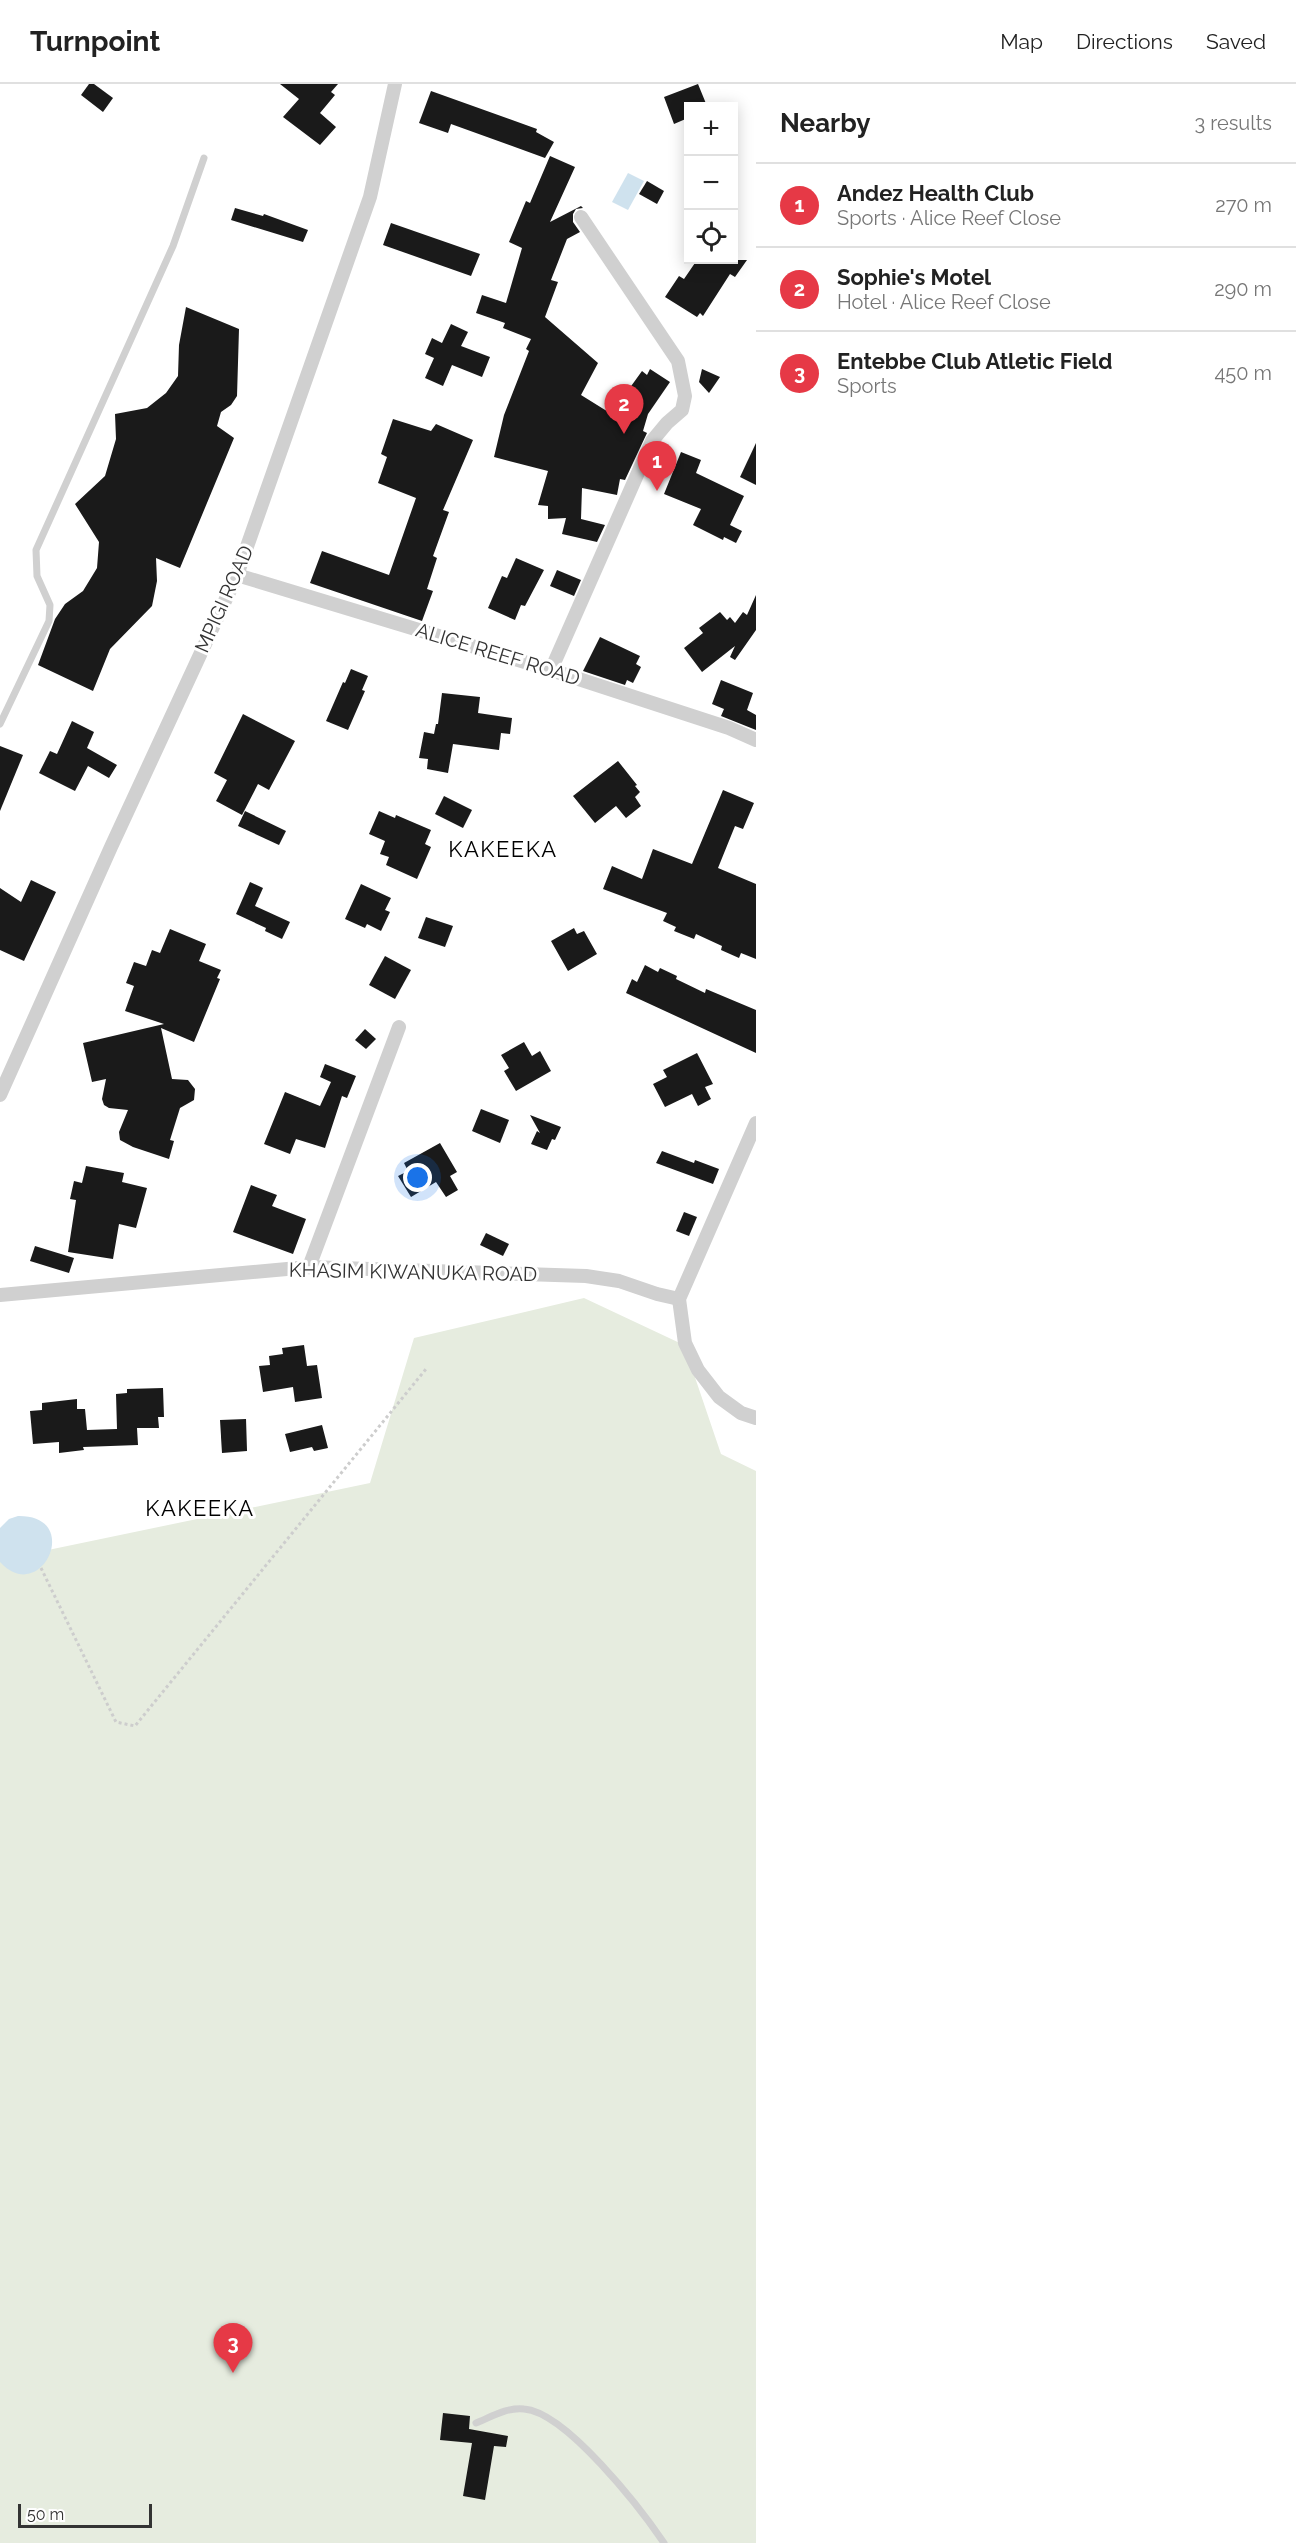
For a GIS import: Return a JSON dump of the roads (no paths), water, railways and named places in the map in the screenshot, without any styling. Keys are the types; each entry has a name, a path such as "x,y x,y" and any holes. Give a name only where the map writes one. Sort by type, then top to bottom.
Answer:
{"street":[{"name":"MPIGI ROAD","path":"0,1095 153,753 237,575 370,197 395,84"},
{"path":"551,670 652,441 682,410 685,396 678,361 581,217"},
{"name":"ALICE REEF ROAD","path":"237,575 551,670 729,728 756,740"},
{"path":"309,1267 399,1027"},
{"path":"756,1122 679,1299 685,1343 698,1370 719,1397 741,1413 756,1418"},
{"name":"KHASIM KIWANUKA ROAD","path":"0,1295 309,1267 586,1276 619,1281 679,1299"}],"lane":[{"path":"0,724 49,621 50,605 37,576 36,550 173,246 204,158"},
{"path":"476,2423 509,2409 525,2409 548,2418 603,2468 642,2511 664,2543"}],"water":[{"path":"628,173 644,181 628,210 612,202"},
{"path":"18,1516 38,1520 49,1529 52,1542 49,1555 41,1567 29,1574 15,1573 0,1562 0,1528 9,1519"}],"place":[{"name":"Sophie's Motel","path":"624,434"},
{"name":"Andez Health Club","path":"657,491"},
{"name":"Entebbe Club Atletic Field","path":"233,2373"}],"district":[{"name":"KAKEEKA","path":"503,849"},
{"name":"KAKEEKA","path":"200,1508"}]}
